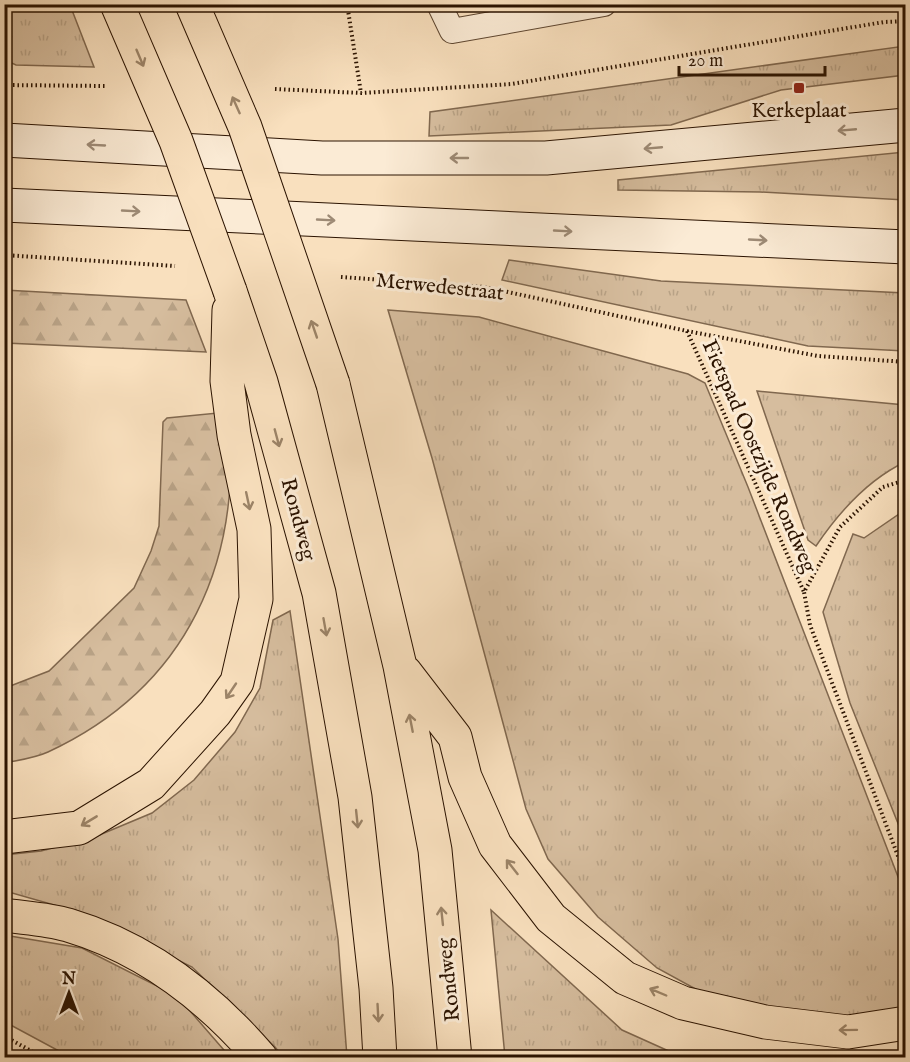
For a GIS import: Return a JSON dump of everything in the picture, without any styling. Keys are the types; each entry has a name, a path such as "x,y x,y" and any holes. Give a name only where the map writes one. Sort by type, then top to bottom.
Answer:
{"main road":[{"name":"Rondweg","path":"117,4 176,141 261,382 321,604 355,797 376,988 380,1058"},
{"name":"Rondweg","path":"192,4 245,127 333,384 400,666 435,850 455,1058"},
{"path":"4,140 322,158 546,158 906,125"},
{"path":"4,205 906,247"},
{"path":"4,837 79,828 151,784 215,713 237,682 256,599 254,529 234,435 227,381 230,291"},
{"path":"400,666 455,737 465,777 495,845 551,918 625,978 683,1003 765,1022 848,1032 906,1023"},
{"path":"4,915 67,924 126,947 168,972 207,1002 241,1033 261,1058"}],"lane":[{"path":"439,4 452,31 604,4"}],"path":[{"path":"347,4 361,93"},
{"path":"272,89 361,93 512,84 884,22 906,21"},
{"path":"4,85 109,86"},
{"path":"4,255 179,266"},
{"name":"Merwedestraat","path":"332,276 485,286 687,331 818,357 906,362"},
{"name":"Fietspad Oostzijde Rondweg","path":"687,331 804,592 810,625 906,877"},
{"name":"Fietspad Oostzijde Rondweg","path":"804,592 840,527 883,488 906,480"},
{"path":"4,1036 44,1058"}],"green space":[{"path":"4,5 70,5 94,67 16,65 5,60"},
{"path":"905,46 905,75 781,90 671,125 429,136 430,112"},
{"path":"905,152 905,200 760,192 618,190 618,180"},
{"path":"509,260 661,281 905,293 905,351 808,346 502,280"},
{"path":"4,290 186,300 206,352 5,343"},
{"path":"388,310 479,317 688,374 705,383 748,487 905,895 905,1015 856,1018 781,1014 701,992 657,968 598,917 548,859 526,809 432,458"},
{"path":"757,391 905,405 905,462 878,478 855,498 816,546 808,540"},
{"path":"228,412 231,466 226,518 215,567 196,613 171,655 137,692 97,725 48,752 5,763 5,688 49,671 134,588 151,551 159,526 163,422 167,418"},
{"path":"905,510 905,841 850,703 823,612 853,534 864,538"},
{"path":"290,611 338,939 347,1057 283,1057 192,967 89,915 5,891 4,855 41,851 97,836 152,813 194,780 235,732 260,688 273,620"},
{"path":"491,910 622,1030 682,1057 505,1057"},
{"path":"4,935 82,948 177,996 230,1057 70,1057 5,1022"}],"place":[{"name":"Kerkeplaat","path":"799,88"}]}
